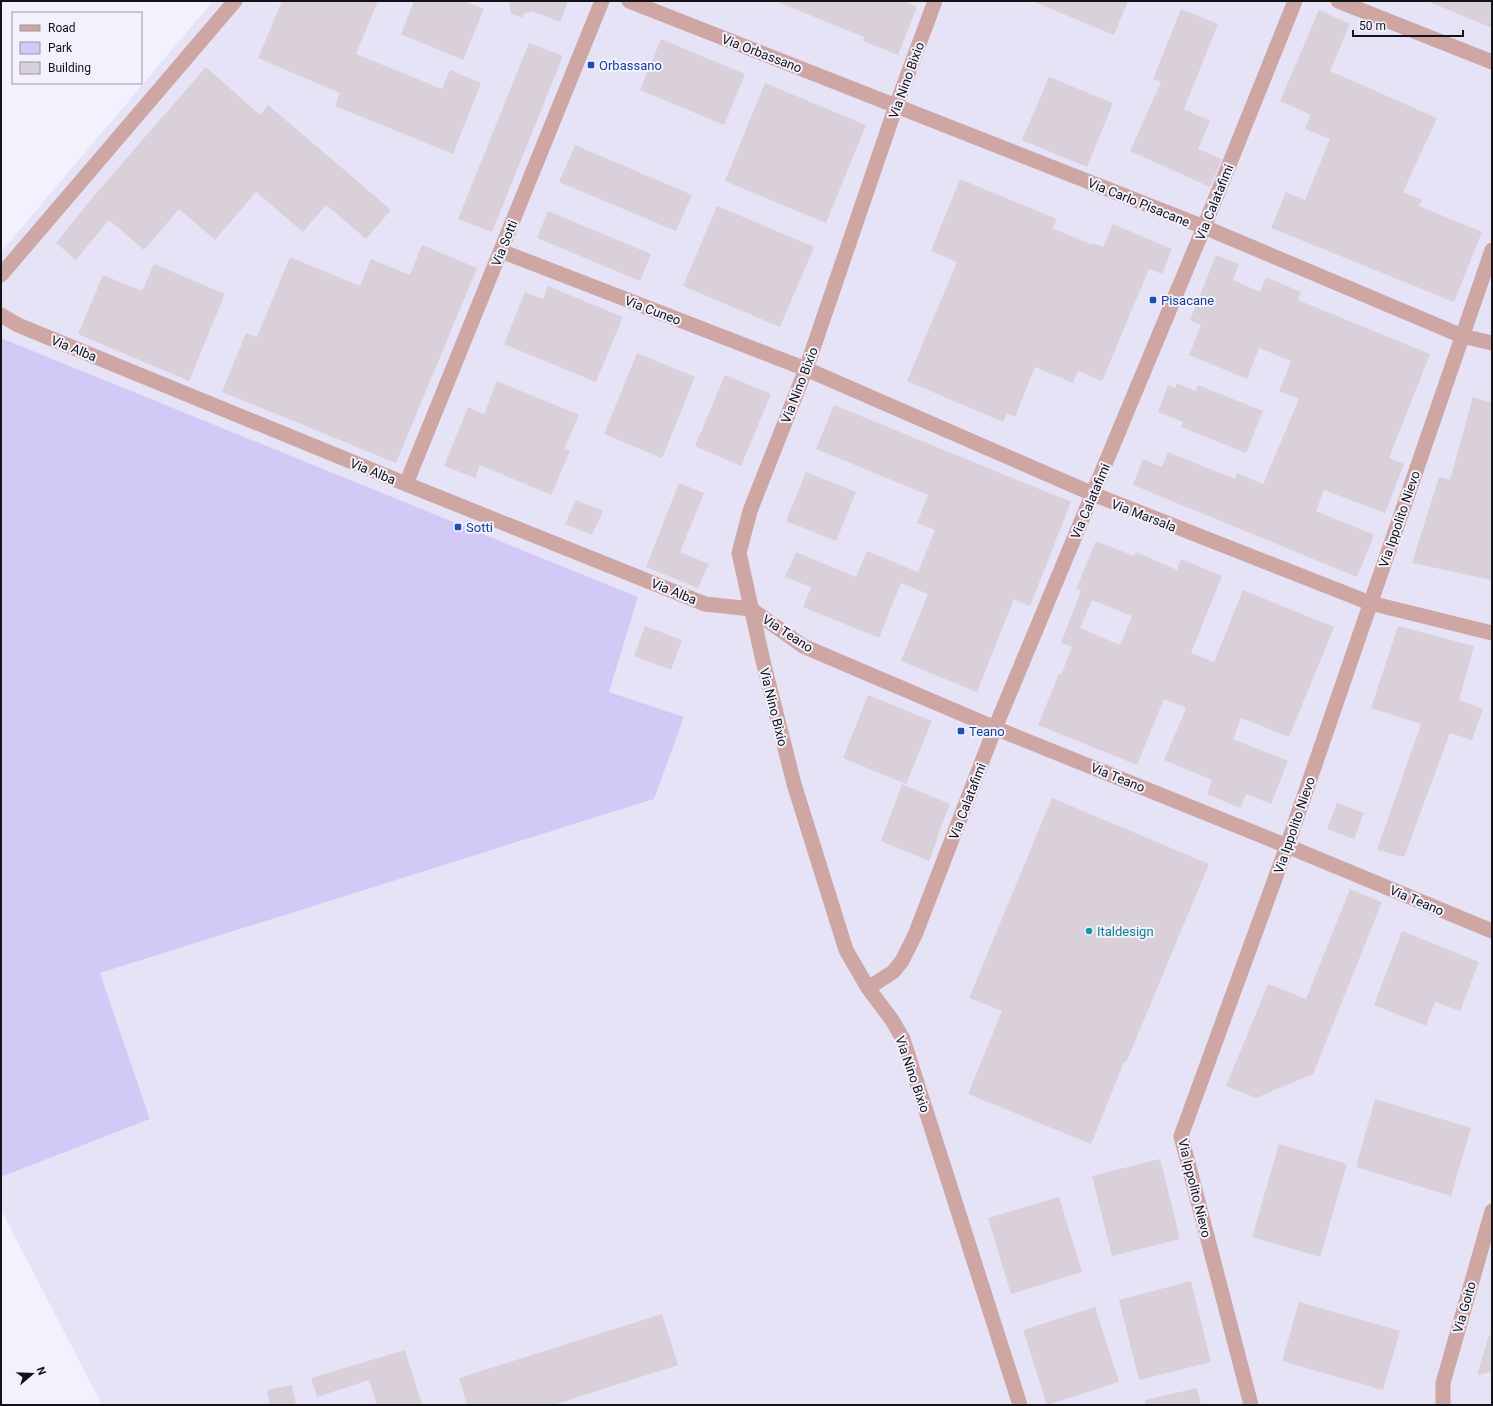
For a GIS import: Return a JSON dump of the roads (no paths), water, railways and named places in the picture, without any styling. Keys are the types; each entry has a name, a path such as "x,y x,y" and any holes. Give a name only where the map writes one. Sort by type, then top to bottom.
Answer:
{"street":[{"path":"1,275 235,1"},
{"name":"Via Sotti","path":"406,484 602,1"},
{"name":"Via Orbassano","path":"629,1 896,106"},
{"name":"Via Nino Bixio","path":"935,1 896,106 806,369 750,511 739,553 751,609 794,784 846,950 868,988 892,1020 903,1039 1020,1405"},
{"name":"Via Calatafimi","path":"868,988 893,972 902,961 915,935 995,728 1204,228 1295,1"},
{"path":"1338,1 1492,62"},
{"name":"Via Carlo Pisacane","path":"896,106 1204,228 1462,336 1492,343"},
{"name":"Via Ippolito Nievo","path":"1251,1405 1181,1136 1287,846 1492,250"},
{"name":"Via Cuneo","path":"501,251 806,369"},
{"name":"Via Alba","path":"1,315 33,331 406,484 705,604 751,609"},
{"name":"Via Marsala","path":"806,369 1093,494 1370,603 1492,633"},
{"name":"Via Teano","path":"751,609 803,646 995,728 1492,931"},
{"name":"Via Goito","path":"1443,1405 1443,1383 1492,1211"}],"place":[{"name":"Orbassano","path":"591,65"},
{"name":"Pisacane","path":"1153,300"},
{"name":"Sotti","path":"458,527"},
{"name":"Teano","path":"961,731"},
{"name":"Italdesign","path":"1089,931"}]}
